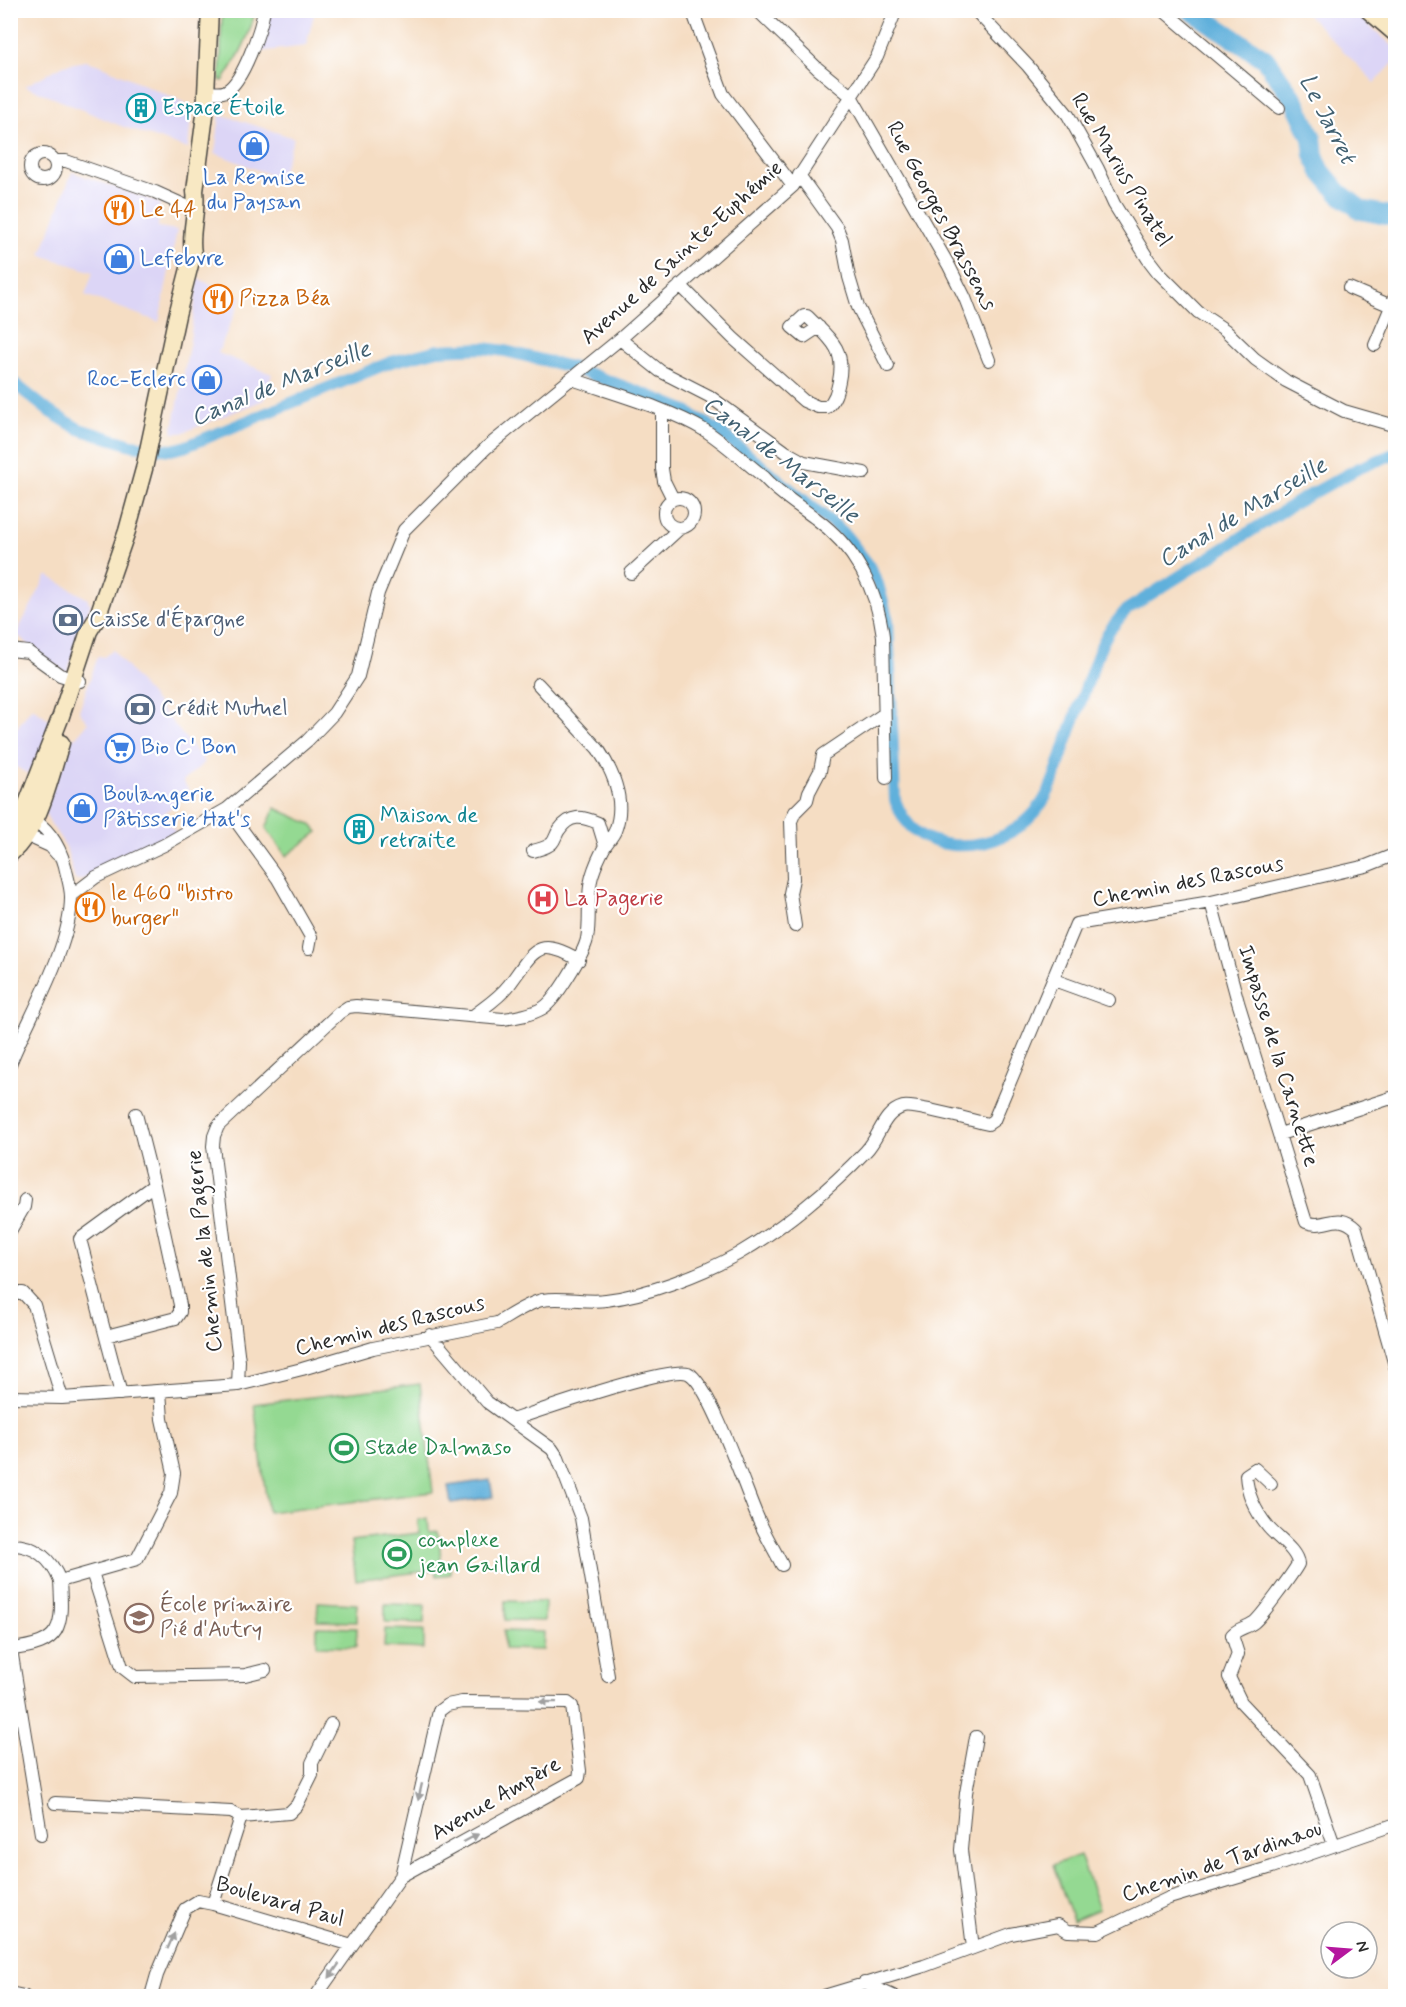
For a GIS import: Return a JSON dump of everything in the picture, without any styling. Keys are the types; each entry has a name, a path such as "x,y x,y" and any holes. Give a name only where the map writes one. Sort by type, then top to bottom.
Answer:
{"street":[{"path":"10,854 20,823 77,681 89,631 97,618 127,531 148,448 177,315 193,258 192,244 197,208 202,196 210,10"},
{"path":"207,92 227,91 235,81 255,42 264,10"},
{"path":"692,10 723,94 837,228 858,307 888,366"},
{"name":"Rue Georges Brassens","path":"757,10 817,68 850,96 949,266 965,298 989,360"},
{"name":"Avenue de Sainte-Euphémie","path":"71,896 96,877 164,845 227,809 307,741 334,713 358,676 378,593 404,530 486,448 621,339 796,180 877,57 896,10"},
{"name":"Rue Marius Pinatel","path":"975,10 1028,66 1068,115 1098,169 1114,204 1148,259 1198,312 1225,330 1255,359 1286,381 1344,411 1395,426"},
{"path":"1163,10 1279,108"},
{"path":"1368,10 1395,34"},
{"path":"56,165 66,161 155,192 177,204 197,208"},
{"path":"680,285 733,338 804,401 818,407 827,407 833,402 838,390 842,359 838,349 819,327"},
{"path":"1349,288 1394,303 1375,345"},
{"path":"621,339 660,372 709,396 786,452 804,462 864,473"},
{"path":"578,375 681,418 706,432 816,519 845,546 868,582 879,608 883,636 886,778"},
{"path":"662,411 662,470 664,481 673,499"},
{"path":"631,573 692,519 694,509 692,504 683,498 669,501 664,509 665,518 671,526 680,528"},
{"path":"10,650 28,652 60,675 77,681"},
{"name":"Chemin de la Pagerie","path":"238,1385 239,1361 213,1146 218,1126 339,1013 348,1008 356,1006 503,1018 522,1016 545,1007 579,960 587,938 588,896 592,876 605,846 614,833 621,804 606,760 538,684"},
{"path":"795,926 789,893 793,879 791,821 795,812 807,800 808,792 820,771 823,755 884,714"},
{"path":"227,809 278,879 311,937 309,948"},
{"path":"533,851 553,843 559,830 571,820 583,816 598,823 605,846"},
{"path":"20,823 55,849 67,874"},
{"path":"10,1064 48,981 69,916 71,896 57,843 20,823"},
{"name":"Chemin des Rascous","path":"10,1397 63,1398 238,1385 373,1348 497,1323 541,1301 605,1300 638,1293 672,1282 723,1262 746,1249 827,1189 868,1149 884,1121 904,1106 988,1124 994,1120 1076,924 1211,902 1366,866 1395,854"},
{"name":"Impasse de la Carnette","path":"1211,902 1237,998 1306,1222 1313,1225 1341,1219 1348,1221 1356,1229 1395,1369"},
{"path":"473,1016 496,1000 531,954 540,949 550,947 560,949 579,960"},
{"path":"1054,981 1109,1000"},
{"path":"1280,1134 1391,1098 1395,1102"},
{"path":"106,1336 176,1318 180,1312 154,1185 135,1114"},
{"path":"121,1394 80,1239 154,1185"},
{"path":"10,1231 24,1207 25,1200"},
{"path":"10,1293 23,1293 34,1305 63,1398"},
{"path":"430,1335 487,1402 552,1449 558,1458 581,1518 608,1676"},
{"path":"512,1420 607,1390 676,1372 687,1373 694,1378 711,1404 758,1519 782,1565"},
{"path":"60,1581 137,1558 171,1492 174,1473 162,1419 160,1391"},
{"path":"1271,1484 1255,1469 1250,1470 1246,1475 1249,1493 1255,1508 1268,1527 1294,1554 1298,1564 1255,1623 1235,1631 1232,1635 1238,1654 1229,1677 1241,1702 1311,1775 1334,1845"},
{"path":"10,1545 29,1548 47,1558 60,1581 62,1607 56,1632 43,1643 11,1649 41,1834"},
{"path":"92,1572 122,1667 135,1677 245,1675 265,1670"},
{"name":"Avenue Ampère","path":"462,1702 568,1703 572,1706 579,1778 402,1876 439,1711 447,1705 462,1702"},
{"path":"55,1803 231,1812 241,1817 289,1813 297,1805 312,1775 312,1763 331,1724"},
{"path":"973,1948 961,1850 966,1793 976,1737"},
{"path":"213,1904 241,1817"},
{"name":"Chemin de Tardinaou","path":"824,1996 924,1966 1011,1934 1059,1925 1068,1931 1098,1932 1169,1898 1272,1867 1395,1824"},
{"path":"316,1996 402,1876"},
{"name":"Boulevard Paul","path":"152,1996 157,1975 185,1909 198,1901 352,1945"},
{"path":"864,1983 892,1996"},
{"path":"10,1993 24,1996"}],"shaded area":[{"path":"269,11 315,11 306,46 258,52"},
{"path":"1304,11 1353,11 1395,48 1395,61 1375,83"},
{"path":"86,61 192,106 188,149 121,126 25,86 64,65"},
{"name":"La Remise du Paysan","path":"220,114 294,138 280,179 215,153"},
{"path":"72,172 160,203 158,227 177,230 159,322 85,295 93,272 41,255"},
{"path":"198,279 242,297 218,353 272,374 264,400 182,433 172,433 190,341"},
{"path":"47,575 91,603 67,673 29,648 27,643 16,634"},
{"path":"113,650 205,762 183,781 190,792 162,815 176,832 109,862 83,880 75,880 66,847 45,812 69,739 76,737 88,723 79,711 98,656 104,657"},
{"path":"32,707 51,721 41,750 28,774 11,764 10,737"}],"green space":[{"path":"222,11 255,11 243,48 223,81 220,80"},
{"path":"275,808 311,824 318,832 286,856 266,828"},
{"name":"Stade Dalmaso","path":"420,1384 433,1492 268,1512 254,1404"},
{"name":"complexe jean Gaillard","path":"428,1518 429,1532 438,1531 442,1567 450,1567 451,1574 437,1576 435,1570 356,1580 351,1541 419,1533 418,1520"},
{"path":"505,1601 545,1602 544,1621 505,1620"},
{"path":"318,1602 357,1604 357,1622 317,1621"},
{"path":"385,1604 425,1605 424,1623 385,1622"},
{"path":"317,1627 357,1628 356,1647 317,1646"},
{"path":"385,1629 424,1630 424,1649 384,1647"},
{"path":"504,1631 544,1632 543,1650 504,1649"},
{"path":"1080,1855 1099,1909 1073,1920 1053,1865"}],"water":[{"path":"490,1480 493,1497 451,1503 448,1486"}],"waterway":[{"name":"Le Jarret","path":"1191,10 1265,59 1295,101 1312,138 1314,155 1320,170 1339,193 1361,210 1396,217"},
{"name":"Canal de Marseille","path":"10,380 50,412 79,429 132,445 171,450 184,447 391,362 438,350 483,348 505,351 571,367 682,409 720,432 843,532 868,564 878,584 888,620 895,800 904,818 916,832 932,841 952,845 979,844 993,840 1017,828 1037,810 1052,783 1102,644 1126,610 1297,502 1357,469 1396,453"}],"place":[{"name":"Espace Étoile","path":"141,108"},
{"name":"La Remise du Paysan","path":"254,146"},
{"name":"Le 44","path":"119,210"},
{"name":"Lefebvre","path":"119,259"},
{"name":"Pizza Béa","path":"218,299"},
{"name":"Roc-Eclerc","path":"207,380"},
{"name":"Caisse d'Épargne","path":"68,620"},
{"name":"Crédit Mutuel","path":"140,709"},
{"name":"Bio C' Bon","path":"120,748"},
{"name":"Boulangerie Pâtisserie Hat's","path":"82,808"},
{"name":"Maison de retraite","path":"359,829"},
{"name":"La Pagerie","path":"543,899"},
{"name":"le 460 \"bistro burger\"","path":"90,907"},
{"name":"Stade Dalmaso","path":"344,1448"},
{"name":"complexe jean Gaillard","path":"397,1554"},
{"name":"École primaire Pié d'Autry","path":"139,1618"}]}
